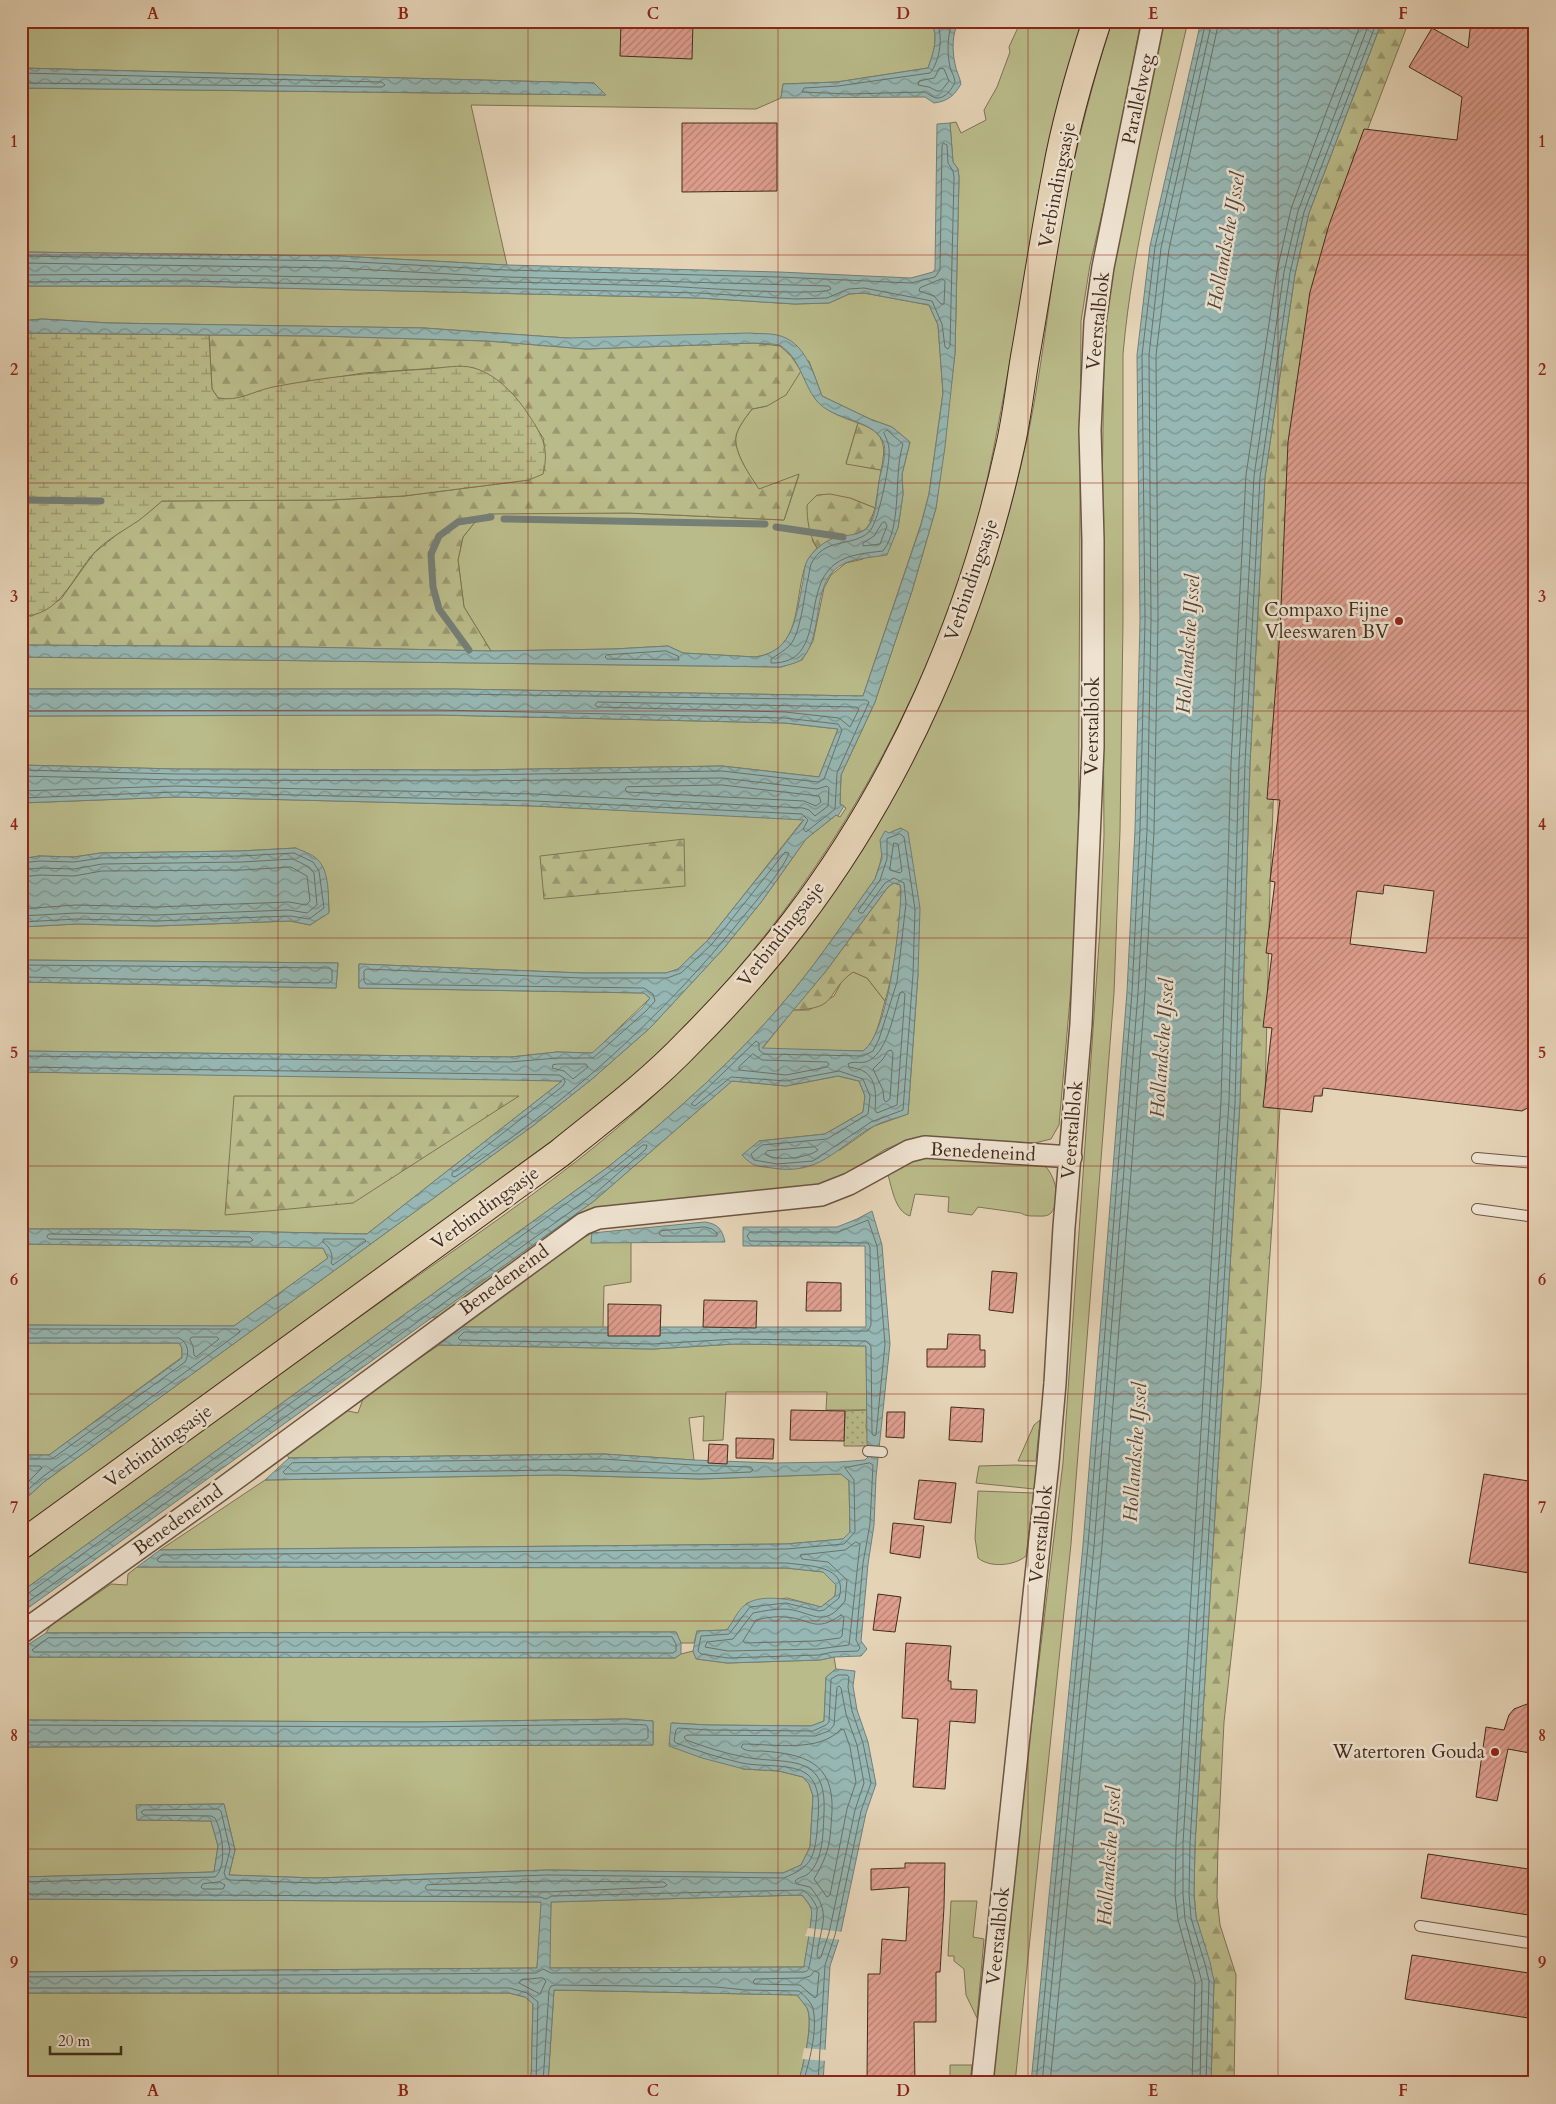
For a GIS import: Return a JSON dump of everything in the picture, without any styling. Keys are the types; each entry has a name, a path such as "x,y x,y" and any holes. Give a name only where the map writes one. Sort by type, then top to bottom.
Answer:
{"main road":[{"name":"Verbindingsasje","path":"21,1545 560,1153 629,1098 686,1046 746,981 796,920 847,847 886,782 925,703 964,610 994,520 1011,442 1058,167 1084,60 1097,21"}],"street":[{"name":"Parallelweg","path":"1122,176 1153,21"},
{"name":"Veerstalblok","path":"982,2083 1055,1383 1064,1227 1080,1024 1093,746 1093,540 1090,430 1095,322 1103,267 1122,176"},
{"name":"Benedeneind","path":"21,1633 220,1491 583,1224 598,1218 821,1195 848,1184 909,1151 925,1147 1071,1157"}],"lane":[{"path":"1477,1158 1535,1163"},
{"path":"1478,1209 1535,1217"},
{"path":"868,1450 882,1452"},
{"path":"1420,1926 1535,1944"}],"green space":[{"path":"21,21 930,21 935,32 935,38 928,68 837,82 783,84 781,98 756,109 471,105 507,265 339,256 21,252 21,88 605,95 594,83 21,68"},
{"path":"1021,21 1083,21 1029,262 994,449 976,525 953,599 925,669 892,737 856,803 816,866 771,927 723,985 672,1039 586,1115 493,1186 21,1528 21,1503 44,1482 534,1125 592,1079 650,1028 724,948 762,901 806,839 836,815 840,817 846,808 840,804 841,775 875,702 912,591 936,508 955,353 959,177 958,169 953,162 950,123 956,122 961,133 986,120 984,110 997,87 1010,52 1009,47"},
{"path":"1112,21 1141,21 1115,158 1090,265 1081,321 1078,908 1059,1125 1051,1139 1035,1143 926,1138 907,1140 884,1150 838,1180 803,1191 596,1212 446,1315 430,1318 594,1201 732,1081 786,1086 838,1076 859,1081 865,1096 863,1112 825,1134 759,1141 840,1150 874,1126 908,1114 918,974 901,828 894,831 884,839 881,861 875,879 803,978 750,1040 657,1127 608,1167 21,1592 21,1562 526,1199 578,1160 647,1102 711,1040 769,975 822,906 870,833 913,757 951,677 991,573 1020,471 1029,430 1060,232 1075,158 1092,89"},
{"path":"1164,21 1188,21 1141,228 1123,354 1123,621 1120,831 1114,993 1071,1544 1015,2083 993,2083 1021,1810 1063,1463 1100,929 1104,835 1102,502 1104,356 1107,314 1117,246"},
{"path":"1382,21 1409,21 1367,131 1276,725 1265,1098 1280,1108 1261,1386 1224,1722 1218,1843 1217,1897 1220,1925 1236,1975 1234,2083 1211,2083 1214,1981 1196,1917 1194,1894 1195,1844 1240,1102 1250,763 1265,477 1295,274 1309,213"},
{"path":"21,286 190,286 699,298 795,304 829,303 849,294 864,293 929,305 938,325 943,393 929,494 921,524 863,696 454,689 21,689 21,657 781,667 802,660 813,641 824,588 831,575 846,563 863,559 898,528 903,494 902,474 910,442 892,427 870,419 822,396 809,361 567,338 424,328 109,323 42,319 21,321"},
{"path":"21,333 209,335 212,389 218,398 226,399 233,399 292,383 370,373 463,366 474,368 497,379 516,398 531,419 540,433 545,448 543,474 529,480 404,496 330,500 162,501 138,521 99,548 55,603 46,610 34,615 21,616"},
{"path":"209,335 488,341 586,349 755,343 780,346 791,356 801,371 786,395 767,406 752,409 738,429 736,436 737,449 743,464 759,489 799,474 784,520 628,513 488,514 475,522 463,537 458,560 464,607 491,651 301,647 21,645 21,616 32,616 61,599 94,553 162,501 330,500 404,496 529,480 544,439 512,393 473,368 454,367 363,373 272,388 232,400 218,398 212,389"},
{"path":"801,371 812,392 822,405 836,414 858,423 846,463 881,470 875,508 850,498 812,540 817,548 806,564 794,621 789,634 782,644 771,652 755,657 683,653 668,646 491,651 464,607 458,560 463,537 475,522 488,514 508,513 628,513 784,520 799,475 759,490 740,457 736,436 740,426 752,409 767,406"},
{"path":"858,423 873,430 882,440 884,453 881,470 846,464"},
{"path":"830,494 850,498 875,508 866,529 852,536 835,538 817,548 809,527 807,505 817,495"},
{"path":"438,715 785,723 838,729 819,777 722,766 474,770 176,769 21,765 21,716"},
{"path":"176,797 534,806 804,819 708,940 678,969 666,973 582,973 359,964 359,988 644,993 650,998 593,1053 557,1052 511,1057 21,1051 21,982 336,988 338,963 21,960 21,927 77,924 156,926 290,921 310,925 329,912 328,891 296,848 241,851 101,853 74,857 39,856 21,859 21,803"},
{"path":"684,839 685,886 544,899 540,856"},
{"path":"894,883 900,885 901,909 894,961 885,1001 867,978 853,972 825,1003 818,1007 793,1010 826,971 888,887"},
{"path":"853,972 867,978 885,1001 880,1022 868,1047 863,1051 762,1049 793,1010 809,1010 834,996 843,979"},
{"path":"21,1072 562,1081 367,1234 128,1229 21,1229"},
{"path":"234,1096 519,1096 353,1203 225,1215"},
{"path":"929,1155 1044,1165 1048,1169 1056,1188 1057,1195 1054,1208 1046,1216 1028,1216 1021,1213 978,1207 972,1215 948,1212 949,1197 915,1194 910,1216 900,1209 897,1204 887,1172 891,1167"},
{"path":"592,1233 591,1243 631,1241 631,1282 604,1286 603,1328 461,1327 565,1248"},
{"path":"21,1244 323,1248 328,1258 234,1326 21,1325"},
{"path":"21,1343 179,1343 182,1348 182,1357 49,1455 21,1455"},
{"path":"735,1344 866,1346 867,1410 826,1410 827,1392 726,1392 723,1440 703,1441 704,1416 689,1418 694,1460 604,1454 289,1458 286,1454 343,1410 358,1413 364,1396 439,1345 653,1349"},
{"path":"867,1410 866,1427 870,1446 844,1446 845,1411"},
{"path":"1040,1420 1036,1461 1018,1461 1034,1425"},
{"path":"979,1466 1037,1466 1034,1489 976,1483"},
{"path":"841,1474 849,1480 850,1532 843,1539 786,1544 160,1550 265,1480 555,1475 701,1479"},
{"path":"978,1491 1034,1493 1026,1556 1009,1564 989,1563 978,1558 975,1538"},
{"path":"137,1567 786,1568 824,1572 836,1585 835,1596 821,1607 787,1598 747,1603 727,1630 697,1631 694,1643 681,1643 676,1632 46,1633 50,1626 111,1584 127,1585 128,1574"},
{"path":"693,1651 697,1659 727,1663 820,1660 834,1657 836,1669 826,1677 824,1721 811,1726 672,1723 743,1769 779,1771 803,1777 809,1784 813,1796 810,1847 801,1865 783,1873 548,1870 316,1878 229,1875 235,1850 224,1804 137,1805 137,1820 211,1821 218,1846 214,1872 21,1877 21,1747 653,1745 653,1721 626,1719 418,1722 21,1720 21,1657 675,1658 681,1654"},
{"path":"802,1895 812,1912 804,1967 549,1968 551,1902"},
{"path":"21,1899 542,1902 537,1968 21,1972"},
{"path":"951,1901 977,1901 973,1937 984,1939 977,2018 966,1995 964,1969 954,1961 954,1956 948,1956"},
{"path":"554,1990 797,1995 807,2008 809,2015 809,2034 798,2083 548,2083"},
{"path":"21,1993 509,1993 525,1997 533,2003 531,2083 21,2083"},
{"path":"950,2065 972,2065 970,2083 950,2083"}],"water":[{"path":"930,21 959,21 955,31 953,47 954,59 961,84 956,92 947,99 934,103 925,97 781,98 783,84 837,82 928,68 935,38 935,32"},
{"name":"Hollandsche IJssel","path":"1201,21 1382,21 1309,213 1295,274 1265,477 1250,763 1240,1102 1195,1844 1194,1894 1196,1917 1214,1981 1211,2083 1031,2083 1083,1545 1127,992 1135,830 1140,620 1137,355 1150,246"},
{"path":"21,68 594,83 606,95 21,88"},
{"path":"950,123 953,162 958,169 959,177 955,353 945,447 936,508 912,591 875,702 841,775 840,804 844,806 838,816 836,815 806,839 762,901 724,948 650,1028 592,1079 534,1125 44,1482 21,1503 21,1455 49,1455 182,1358 182,1348 179,1343 21,1343 21,1325 234,1326 328,1258 323,1248 21,1244 21,1229 128,1229 367,1234 562,1081 21,1072 21,1051 511,1057 557,1052 592,1053 642,1008 650,998 644,993 359,988 359,964 582,973 666,973 678,969 708,940 804,820 534,806 176,797 21,803 21,765 176,769 474,770 722,766 819,777 838,729 785,723 438,715 21,716 21,689 454,689 863,696 921,525 929,494 943,393 938,325 929,305 864,293 849,294 829,303 795,304 699,298 190,286 21,286 21,252 339,256 507,265 779,272 911,278 933,272 935,269 937,124"},
{"path":"42,319 109,323 424,328 567,338 749,333 777,335 787,338 795,344 807,359 822,396 870,419 892,427 910,442 902,474 903,494 898,528 887,555 850,561 834,571 826,582 821,594 814,635 809,648 802,659 781,667 21,657 21,645 301,647 491,651 668,646 683,653 755,657 768,654 778,648 791,630 805,565 811,555 822,545 834,538 860,533 871,522 885,453 884,444 872,429 823,407 812,394 793,357 781,346 775,344 755,343 586,349 488,341 319,336 21,333 21,321"},
{"path":"901,828 908,832 920,908 918,974 908,1114 872,1127 815,1164 802,1168 788,1169 759,1166 752,1164 742,1155 759,1141 825,1134 863,1112 865,1096 859,1081 838,1076 786,1086 732,1081 594,1201 21,1613 21,1592 608,1167 681,1106 750,1040 814,964 875,879 882,858 880,840 885,831 889,833","holes":["894,883 900,885 898,927 886,1001 880,1023 872,1040 863,1051 762,1048 826,971 888,887"]},
{"path":"296,848 317,859 326,877 329,913 310,925 290,921 156,926 77,924 21,927 21,859 39,856 74,857 100,853 241,851"},
{"path":"21,960 338,963 336,988 21,982"},
{"path":"872,1211 882,1245 890,1344 876,1477 874,1525 868,1564 861,1641 867,1649 861,1656 834,1657 820,1660 727,1663 696,1659 693,1651 697,1631 727,1630 740,1610 752,1601 772,1598 821,1607 835,1596 836,1585 823,1572 786,1568 137,1567 160,1550 786,1544 843,1539 850,1532 849,1481 841,1474 701,1479 555,1475 265,1480 289,1458 604,1454 774,1463 865,1460 870,1455 870,1446 867,1444 866,1346 735,1344 653,1349 439,1345 461,1327 866,1327 865,1246 743,1246 743,1227 837,1227"},
{"path":"705,1222 719,1228 725,1242 591,1243 592,1233"},
{"path":"676,1632 681,1643 681,1654 675,1658 21,1657 21,1649 46,1633"},
{"path":"836,1669 855,1671 853,1686 857,1710 868,1742 876,1784 866,1813 840,1936 830,1966 823,2083 798,2083 809,2034 809,2015 807,2008 797,1995 554,1990 548,2083 531,2083 533,2004 525,1997 509,1993 21,1993 21,1972 537,1968 541,1902 21,1899 21,1877 214,1872 218,1846 211,1821 137,1820 136,1805 224,1804 235,1850 229,1875 316,1878 548,1870 783,1873 801,1865 810,1847 813,1796 809,1784 803,1777 779,1771 744,1769 702,1758 669,1746 671,1723 811,1726 824,1721 826,1677","holes":["802,1895 812,1912 804,1967 550,1968 551,1902"]},
{"path":"626,1719 653,1721 653,1745 21,1747 21,1720 418,1722"}],"pier":[{"path":"808,1928 844,1932 842,1940 805,1936"},
{"path":"804,2048 827,2050 827,2061 802,2059"}],"building":[{"path":"621,21 693,22 692,59 620,56"},
{"name":"Compaxo Fijne Vleeswaren BV","path":"1471,21 1535,29 1535,1104 1522,1111 1323,1088 1322,1096 1314,1096 1312,1112 1263,1107 1272,1028 1263,1027 1272,954 1266,953 1275,882 1270,881 1280,800 1267,799 1280,632 1288,442 1310,292 1329,225 1364,129 1457,140 1462,97 1409,67 1432,28 1468,48","holes":["1384,885 1434,891 1426,953 1350,944 1357,891 1383,894"]},
{"path":"682,123 777,123 777,191 682,192"},
{"path":"992,1271 1017,1273 1013,1313 989,1310"},
{"path":"807,1282 841,1283 841,1311 806,1311"},
{"path":"704,1300 757,1301 756,1328 703,1327"},
{"path":"608,1304 661,1305 660,1336 608,1336"},
{"path":"948,1334 980,1335 980,1350 985,1350 985,1367 927,1367 927,1349 947,1349"},
{"path":"951,1407 984,1409 982,1442 949,1440"},
{"path":"791,1410 845,1411 844,1441 790,1440"},
{"path":"887,1412 905,1412 904,1438 886,1437"},
{"path":"736,1438 774,1439 773,1459 736,1458"},
{"path":"709,1444 728,1445 727,1464 708,1463"},
{"path":"1484,1474 1535,1482 1535,1574 1469,1563"},
{"path":"919,1480 956,1483 951,1523 914,1519"},
{"path":"893,1523 924,1526 920,1558 890,1553"},
{"path":"878,1594 901,1597 895,1632 873,1630"},
{"path":"906,1643 951,1646 948,1681 951,1681 951,1689 977,1690 975,1723 950,1721 945,1789 913,1787 918,1719 902,1718"},
{"name":"Watertoren Gouda","path":"1535,1701 1535,1754 1508,1749 1497,1801 1476,1797 1486,1727 1504,1730 1509,1715 1514,1709"},
{"path":"1428,1854 1535,1870 1535,1916 1421,1898"},
{"path":"905,1863 945,1863 940,1972 936,1972 936,2022 914,2022 915,2083 867,2083 868,1974 880,1974 882,1939 906,1941 909,1887 871,1890 871,1869 905,1868"},
{"path":"1412,1955 1535,1974 1535,2019 1405,1999"}],"waterway":[{"path":"21,500 101,501"},
{"path":"469,650 439,609 433,587 431,554 439,536 458,522 491,517"},
{"path":"504,519 765,524"},
{"path":"776,527 843,537"}],"place":[{"name":"Compaxo Fijne Vleeswaren BV","path":"1399,621"},
{"name":"Watertoren Gouda","path":"1495,1752"}]}
